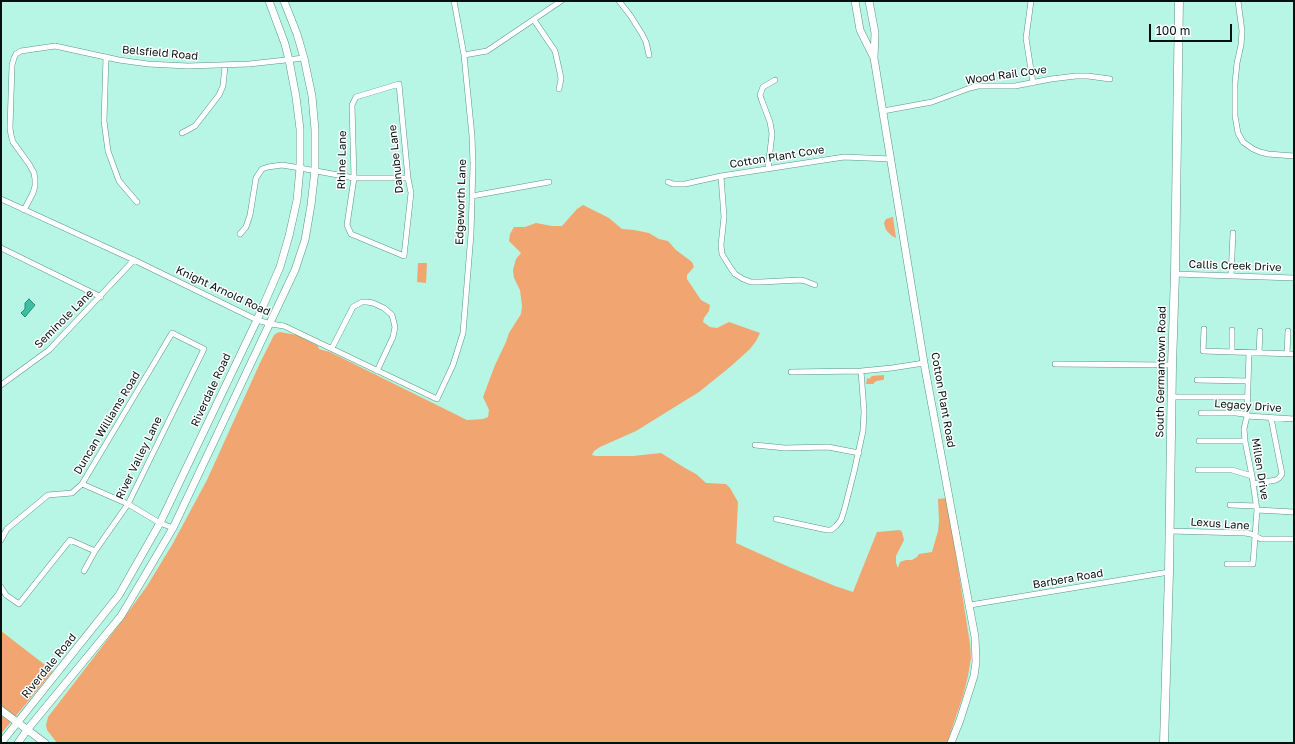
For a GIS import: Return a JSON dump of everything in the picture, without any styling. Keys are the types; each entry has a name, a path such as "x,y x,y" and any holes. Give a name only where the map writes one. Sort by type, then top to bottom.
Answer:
{"main road":[{"name":"South Germantown Road","path":"1164,743 1169,572 1179,1"}],"street":[{"name":"Riverdale Road","path":"1,743 119,595 160,523 274,283 289,236 297,200 301,148 298,112 289,60 285,44 269,1"},
{"path":"18,743 121,616 173,528 290,284 302,250 312,204 316,144 312,96 304,58 297,34 284,1"},
{"name":"Edgeworth Lane","path":"438,399 454,365 463,333 471,234 473,150 464,55 454,1"},
{"path":"464,55 487,51 561,1"},
{"path":"619,1 642,34 646,42 649,56"},
{"name":"Cotton Plant Road","path":"855,1 860,30 874,58"},
{"name":"Cotton Plant Road","path":"869,1 875,34 874,58 884,111 924,363 975,637 976,662 968,697 951,743"},
{"path":"1031,1 1026,38 1033,83"},
{"path":"1238,1 1242,31 1236,72 1235,116 1238,133 1243,142 1253,150 1268,154 1294,156"},
{"path":"534,20 555,51 560,73 559,89"},
{"name":"Belsfield Road","path":"24,210 33,193 35,179 32,168 17,149 11,135 12,65 16,54 24,50 55,46 106,57 164,65 225,66 304,58"},
{"path":"106,57 104,121 108,151 119,181 137,202"},
{"path":"182,133 194,126 219,95 225,66"},
{"name":"Wood Rail Cove","path":"884,111 932,102 978,86 1014,86 1076,76 1110,79"},
{"path":"768,169 772,134 770,122 760,95 763,87 775,80"},
{"name":"Rhine Lane","path":"399,84 356,97 352,105 354,178 347,225 351,234 404,256"},
{"name":"Danube Lane","path":"399,84 408,178 411,193 404,256"},
{"name":"Cotton Plant Cove","path":"668,182 673,184 685,184 721,176 844,157 891,159"},
{"path":"240,234 248,222 255,184 258,173 262,169 274,165 315,170 354,178 408,178"},
{"path":"721,176 724,217 721,245 722,254 735,274 751,282 805,280 815,285"},
{"path":"472,196 549,182"},
{"name":"Knight Arnold Road","path":"1,199 134,260 256,320 284,326 438,399"},
{"path":"1231,276 1233,233"},
{"path":"1,248 101,297"},
{"name":"Seminole Lane","path":"1,385 49,350 101,297 134,260"},
{"name":"Callis Creek Drive","path":"1175,274 1294,278"},
{"path":"332,348 353,307 362,302 367,302 384,308 392,314 395,327 393,337 377,371"},
{"path":"1204,329 1203,351 1294,354"},
{"path":"1232,330 1232,352"},
{"path":"1259,353 1260,331"},
{"path":"1287,354 1288,331"},
{"name":"Duncan Williams Road","path":"1,540 7,528 48,495 72,493 82,484 172,333 204,349"},
{"name":"River Valley Lane","path":"84,571 95,551 128,504 204,349"},
{"name":"Millen Drive","path":"1227,564 1253,564 1256,508 1244,429 1247,416 1248,397 1248,352"},
{"path":"791,372 861,371 924,363"},
{"path":"1055,364 1172,365"},
{"path":"776,518 823,530 831,530 836,526 843,515 863,431 864,421 861,371"},
{"path":"1197,380 1248,381"},
{"name":"Legacy Drive","path":"1171,396 1248,397"},
{"name":"Legacy Drive","path":"1201,413 1236,413 1247,416 1294,419"},
{"path":"1253,484 1276,480 1282,474 1271,418"},
{"path":"1199,441 1245,441"},
{"path":"754,445 795,448 828,447 858,453"},
{"path":"1198,470 1236,471 1252,476"},
{"path":"82,484 128,504 160,523 173,528"},
{"path":"1230,505 1294,512"},
{"name":"Lexus Lane","path":"1169,531 1245,533 1264,539 1294,540"},
{"path":"1,587 6,595 19,604 70,540 95,551"},
{"name":"Barbera Road","path":"970,605 1169,572"},
{"path":"1,710 45,743"}],"shaded area":[{"path":"583,205 609,218 622,229 649,233 659,239 668,241 676,250 692,262 694,267 687,275 687,279 701,300 710,305 709,311 703,322 710,327 717,328 729,322 760,333 750,349 699,392 636,431 600,447 594,451 592,455 633,456 661,453 696,474 706,483 726,484 738,502 736,543 789,567 853,592 877,532 900,530 902,532 904,540 896,556 898,568 900,562 912,560 919,554 932,552 938,531 938,499 947,498 971,658 963,696 947,743 57,743 47,730 46,725 48,717 147,586 172,545 207,480 274,335 280,332 297,335 318,346 319,349 330,352 467,420 483,419 488,417 489,410 483,397 509,333 521,314 522,306 520,290 514,278 513,270 516,259 521,253 509,241 510,234 514,227 525,227 536,223 562,226 577,209"},
{"path":"893,217 896,238 886,230 884,223 886,219"},
{"path":"418,263 427,263 426,283 417,282"},
{"path":"29,299 35,305 25,317 21,313 25,309 25,303"},
{"path":"884,375 883,380 876,381 873,384 866,384 867,378 869,379 872,376"},
{"path":"1,631 53,671 1,734"}]}
